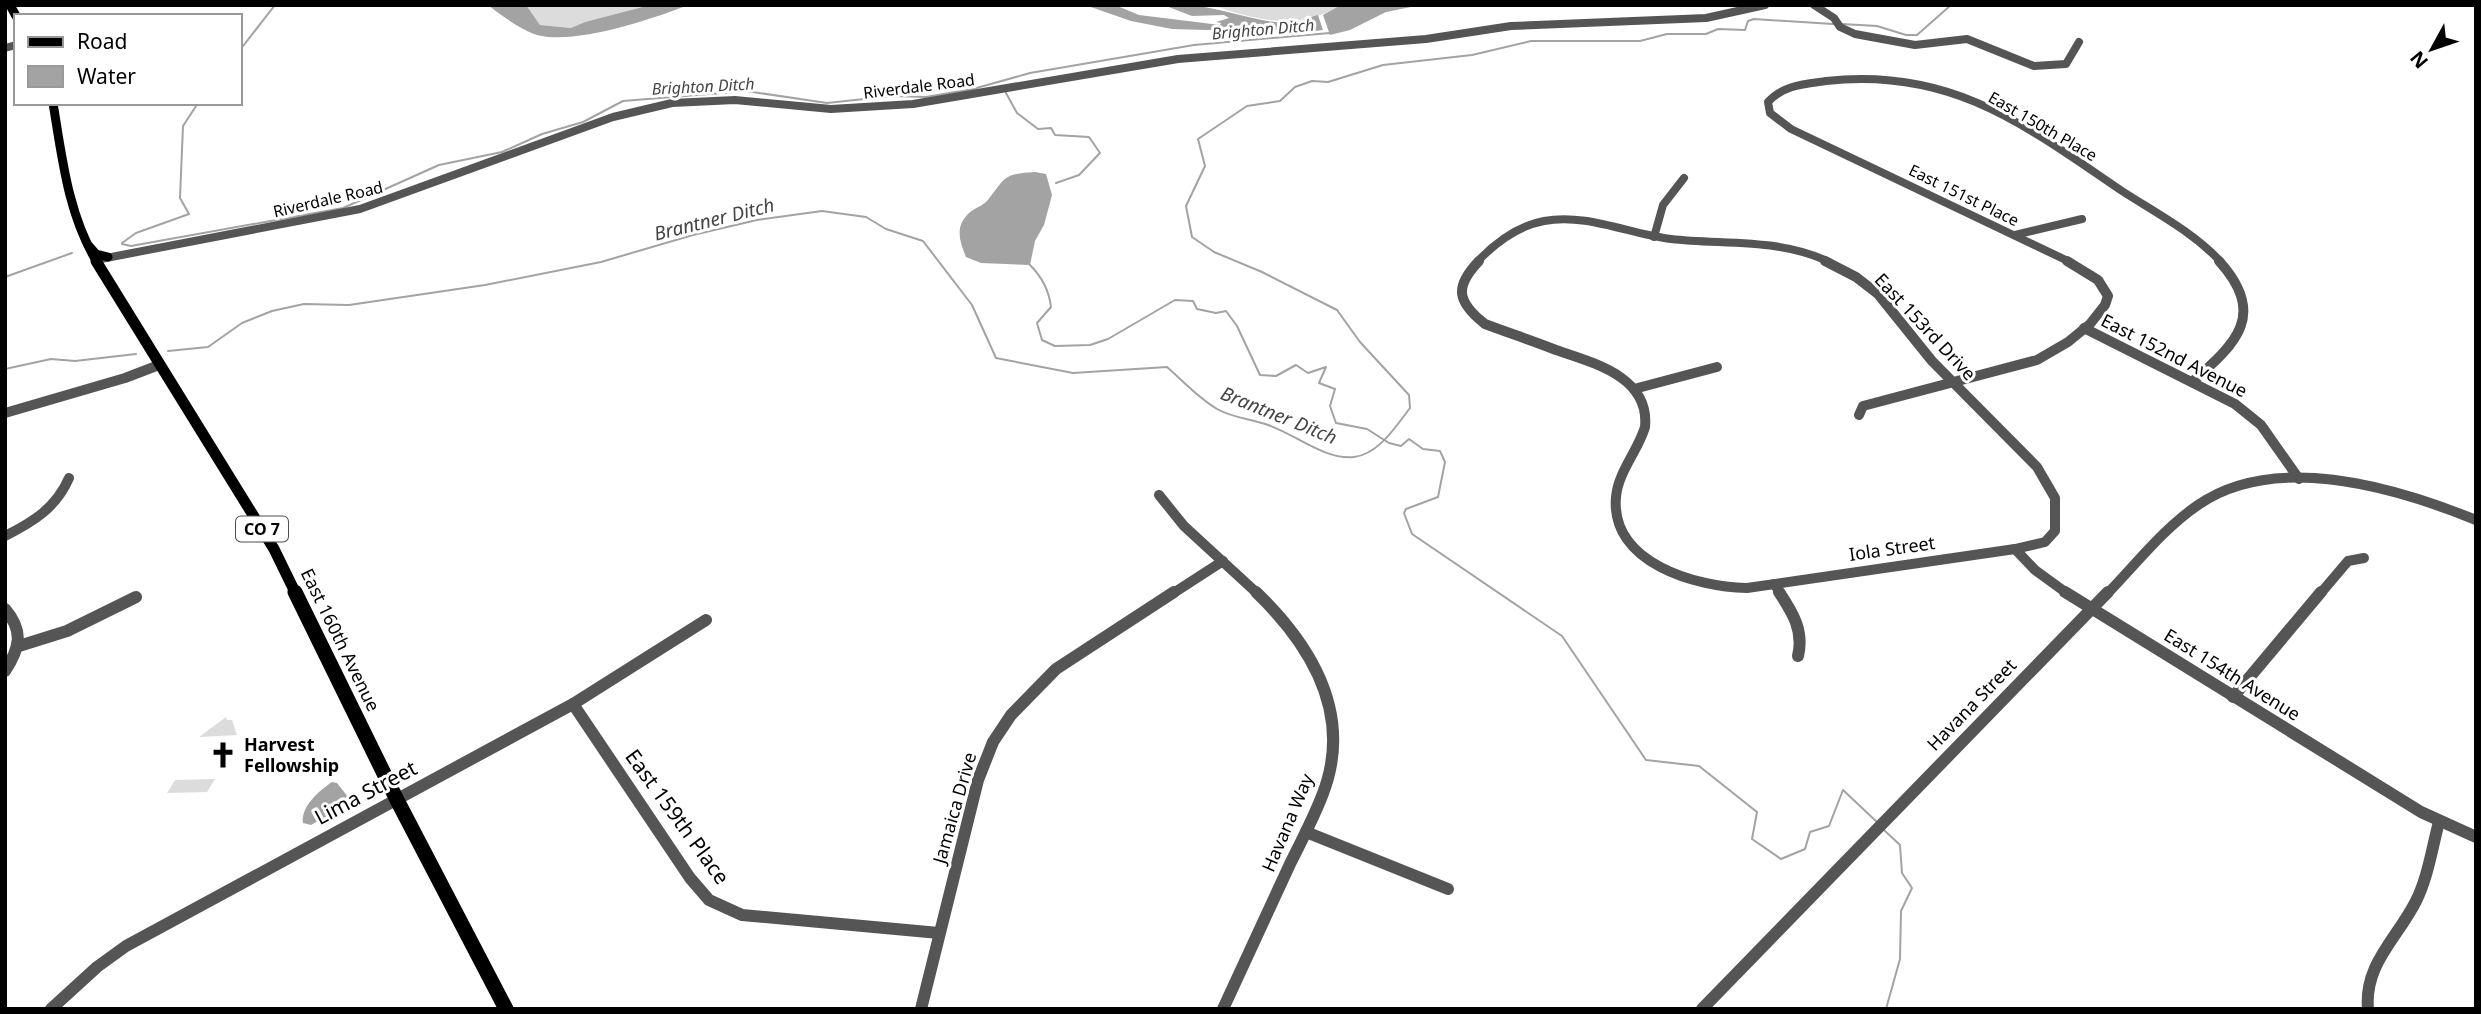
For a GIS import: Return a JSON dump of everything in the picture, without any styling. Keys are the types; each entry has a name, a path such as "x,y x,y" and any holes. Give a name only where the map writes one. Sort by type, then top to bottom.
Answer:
{"main road":[{"name":"East 160th Avenue","path":"53,105 65,179 83,240 274,550 397,800 506,1009"},
{"path":"83,240 96,254 108,257"}],"street":[{"name":"Riverdale Road","path":"94,261 360,209 613,117 672,103 735,100 831,109 913,104 1178,60 1426,39 1511,26 1706,18 1765,5"},
{"path":"1814,5 1825,10 1839,24 1855,34 1915,46 1967,40 1982,44 2020,63 2044,67 2066,64 2080,42"},
{"name":"East 150th Place","path":"1768,106 1769,100 1779,92 1811,83 1857,80 1926,84 1964,98 2020,125 2141,202 2209,251 2228,271 2241,292 2245,313 2240,333 2226,351 2193,381"},
{"name":"East 151st Place","path":"1768,106 1773,117 1791,129 2082,268 2102,284 2108,296 2107,304 2084,328"},
{"path":"1654,237 1664,201 1684,178"},
{"path":"2015,235 2082,219"},
{"name":"East 153rd Drive","path":"1634,389 1617,374 1602,366 1485,324 1468,311 1462,299 1460,286 1467,272 1502,238 1525,225 1548,220 1571,220 1654,237 1770,245 1802,252 1837,266 1878,294 1922,349 2037,467 2052,491 2056,509 2055,531 2045,542 2015,549"},
{"path":"1859,415 1863,406 2036,360 2057,350 2084,328"},
{"name":"East 152nd Avenue","path":"2084,328 2235,404 2255,419 2299,479"},
{"path":"5,413 125,378 159,365"},
{"path":"1634,389 1717,367"},
{"name":"Iola Street","path":"1634,389 1645,408 1645,426 1622,477 1615,504 1618,519 1627,536 1651,560 1688,580 1728,589 2015,549"},
{"path":"5,537 22,529 55,505 64,493 69,478"},
{"name":"Havana Street","path":"1702,1009 2092,609 2188,512 2206,499 2245,485 2299,479 2383,489 2432,503 2476,520"},
{"name":"Havana Way","path":"1159,495 1174,517 1282,616 1298,634 1309,651 1324,686 1331,718 1331,759 1323,794 1223,1009"},
{"name":"East 154th Avenue","path":"2015,549 2039,575 2092,609 2439,822 2476,837"},
{"path":"2233,696 2348,561 2364,558"},
{"name":"Jamaica Drive","path":"921,1009 978,781 993,742 1011,715 1056,669 1223,561"},
{"path":"1774,584 1797,624 1801,640 1798,656"},
{"path":"19,646 67,631 136,597"},
{"path":"5,609 16,619 21,632 19,646 5,671"},
{"name":"Lima Street","path":"51,1009 97,967 127,946 573,704 706,620"},
{"name":"East 159th Place","path":"573,704 698,889 720,907 752,917 939,933"},
{"path":"2368,1009 2366,993 2369,977 2416,901 2439,822"},
{"path":"1306,832 1448,889"}],"shaded area":[{"path":"526,5 650,5 572,28 540,25"},
{"path":"1213,5 1341,5 1310,18 1278,21"},
{"path":"226,717 227,720 232,720 237,735 199,737"},
{"path":"215,779 207,792 167,793 175,780"}],"water":[{"path":"488,5 526,5 540,25 571,28 650,5 688,5 611,30 568,37 549,37 522,28"},
{"path":"1085,5 1115,5 1139,15 1220,25 1221,23 1216,22 1229,18 1224,15 1192,16 1166,6 1198,6 1260,20 1291,23 1318,15 1323,30 1289,34 1287,31 1254,28 1241,31 1172,29 1131,21"},
{"path":"1341,5 1416,6 1386,12 1350,30 1330,35 1323,15"},
{"path":"1016,174 1046,174 1052,195 1044,225 1035,241 1030,265 981,263 966,257 960,235 964,218 987,201 1005,179"},
{"path":"332,782 337,783 348,797 347,805 311,825 303,823 308,805"}],"waterway":[{"path":"242,47 275,5"},
{"name":"Brantner Ditch","path":"1842,24 1877,26 1906,35 1917,35 1951,5"},
{"name":"Brantner Ditch","path":"1384,440 1410,408 1409,395 1360,342 1337,310 1262,272 1214,252 1192,237 1186,206 1205,166 1198,139 1247,106 1280,101 1295,87 1312,81 1328,82 1383,65 1472,55 1531,41 1640,41 1667,34 1706,34 1718,29 1745,30 1748,21 1754,19 1833,24"},
{"name":"Brighton Ditch","path":"122,244 131,246 343,208 439,165 502,152 542,134 583,122 623,101 746,91 827,103 892,96 926,97 973,89 1030,73 1194,45 1330,33"},
{"path":"1006,93 1017,113 1038,129 1051,128 1055,135 1089,137 1100,153 1079,175 1056,183"},
{"path":"122,243 136,233 189,214 180,198 183,126 197,105"},
{"name":"Brantner Ditch","path":"168,351 208,347 242,323 272,311 304,304 349,305 485,285 601,262 693,235 757,220 822,211 866,217 886,229 923,241 972,305 996,358 1073,373 1167,367 1203,400 1217,409 1268,425 1332,455 1363,455 1384,440"},
{"name":"Brighton Ditch","path":"5,277 72,253"},
{"path":"1030,265 1044,284 1051,307 1037,323 1042,340 1055,346 1090,345 1108,339 1175,300 1193,301 1197,309 1216,313 1226,311 1237,326 1260,375 1276,376 1296,365 1308,373 1326,367 1319,383 1335,389 1330,406 1336,423 1367,429 1384,440"},
{"name":"Brantner Ditch","path":"5,369 51,359 75,361 136,354"},
{"path":"1384,440 1401,446 1409,439 1423,449 1440,451 1445,462 1438,497 1406,509 1404,513 1412,534 1562,636 1646,760 1699,766 1757,812 1752,839 1781,859 1805,849 1810,832 1829,826 1843,790 1878,823"},
{"path":"1884,830 1900,845 1902,873 1912,888 1901,911 1900,959 1886,1009"}],"place":[{"name":"Harvest Fellowship","path":"223,755"}]}
